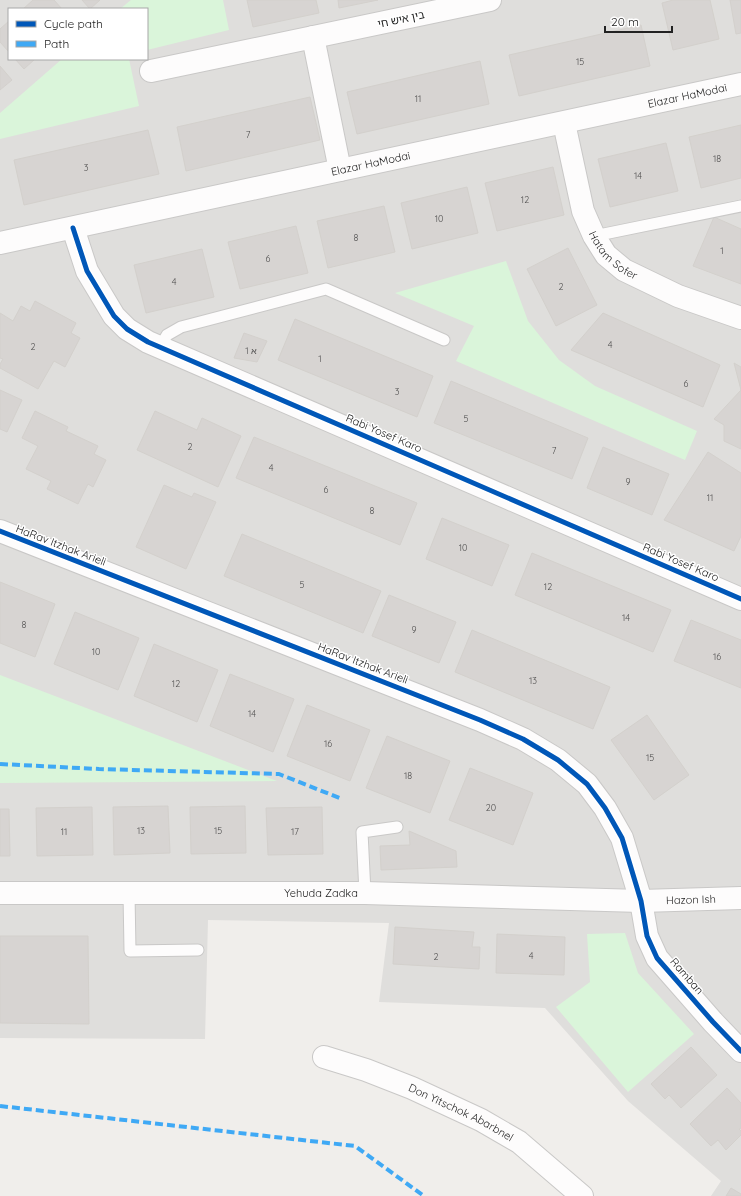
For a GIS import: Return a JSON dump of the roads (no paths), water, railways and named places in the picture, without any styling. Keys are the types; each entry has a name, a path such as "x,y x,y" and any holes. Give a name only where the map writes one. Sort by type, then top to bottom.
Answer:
{"street":[{"name":"בין איש חי","path":"151,72 490,0"},
{"path":"313,37 340,170"},
{"name":"Elazar HaModai","path":"0,243 741,84"},
{"name":"Hatam Sofer","path":"564,123 583,211 594,236 606,255 624,270 678,296 741,318"},
{"name":"Rabi Yosef Karo","path":"73,228 87,271 114,316 127,329 148,342 741,599"},
{"name":"HaRav Itzhak Arieli","path":"0,531 480,720 523,739 558,760 587,784 605,808 622,838 641,901"},
{"name":"Yehuda Zadka","path":"0,893 365,893 641,901"},
{"name":"Hazon Ish","path":"641,901 741,898"},
{"name":"Ramban","path":"641,901 647,936 657,958 713,1022 741,1051"},
{"name":"Don Yitschok Abarbnel","path":"324,1058 366,1070 412,1088 482,1120 519,1142 582,1196"}],"lane":[{"path":"594,236 741,206"},
{"path":"160,347 167,335 181,327 326,289 444,340"},
{"path":"365,893 362,832 397,827"},
{"path":"129,893 130,951 198,950"}]}
